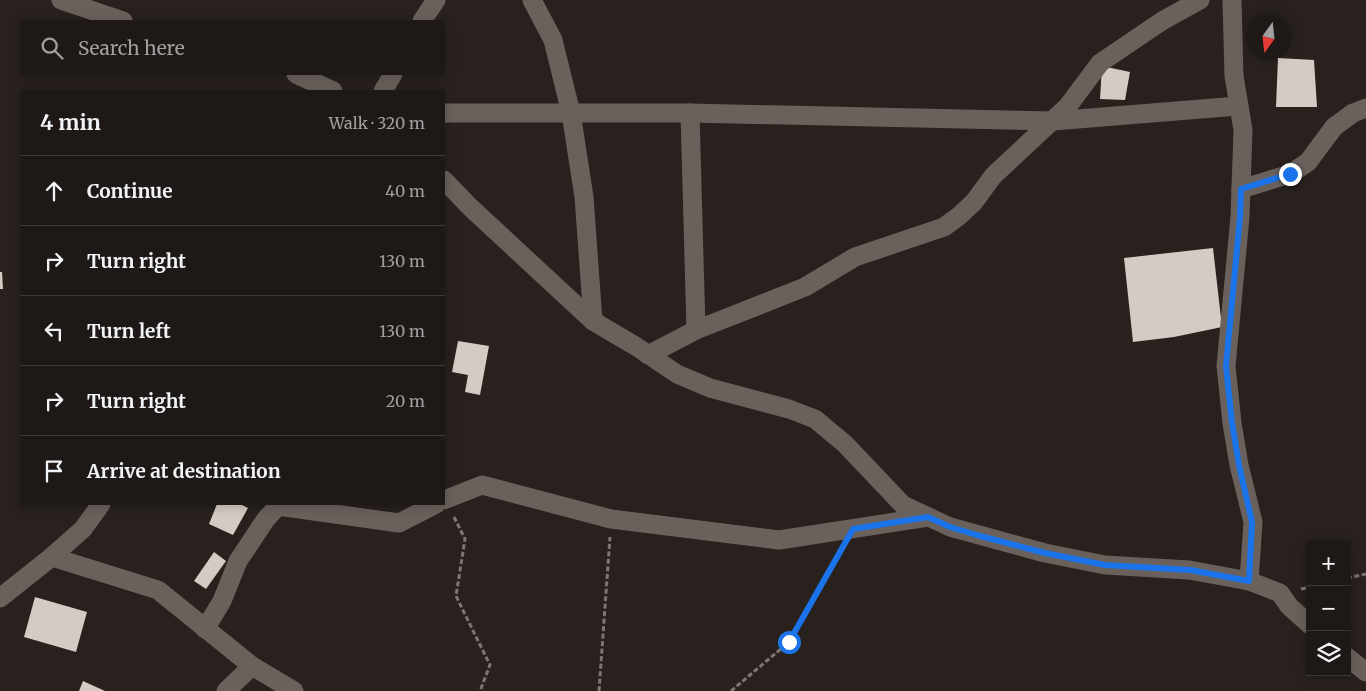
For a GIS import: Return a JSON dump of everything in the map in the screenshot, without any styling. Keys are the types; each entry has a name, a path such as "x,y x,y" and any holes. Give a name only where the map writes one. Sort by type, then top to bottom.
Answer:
{"street":[{"path":"61,0 120,20"},
{"path":"423,20 436,0"},
{"path":"532,0 553,40 571,113 584,197 593,321"},
{"path":"648,355 696,330 805,286 855,257 944,227 969,207 993,176 1068,106 1100,63 1162,21 1200,0"},
{"path":"1232,0 1234,76 1242,130 1240,217 1226,366 1232,423 1252,522 1249,581"},
{"path":"298,75 331,90"},
{"path":"384,90 392,75"},
{"path":"445,114 690,113 1053,121 1238,106"},
{"path":"1241,189 1290,174 1308,162 1334,127 1353,113 1366,108"},
{"path":"690,113 696,330"},
{"path":"445,181 470,207 593,321 677,374 710,388 789,409 816,419 845,444 903,505 950,527 1045,553 1105,565 1190,570 1249,581 1280,593 1289,606 1306,621"},
{"path":"445,499 482,485 611,519 779,540 928,517"},
{"path":"0,598 52,557 83,529 100,505"},
{"path":"206,629 222,601 238,561 266,519 278,506 399,523 433,505"},
{"path":"52,557 158,590 252,666 294,691"},
{"path":"1351,660 1366,672"},
{"path":"226,691 252,666"}],"path":[{"path":"443,505 464,539 456,596 490,665 480,691"},
{"path":"599,691 611,519"},
{"path":"731,691 789,642 853,529"},
{"path":"1351,577 1366,574"}],"building":[{"path":"1278,60 1314,60 1317,107 1276,107"},
{"path":"1102,66 1130,72 1125,100 1100,99"},
{"path":"1213,248 1222,327 1174,337 1133,342 1124,258"},
{"path":"0,272 2,272 3,289 0,289"},
{"path":"458,341 489,346 480,395 465,392 468,375 452,372"},
{"path":"217,505 242,505 248,508 233,535 209,524"},
{"path":"214,552 226,561 206,589 194,581"},
{"path":"35,597 87,612 76,652 24,637"},
{"path":"83,681 105,691 79,691"}],"route":[{"path":"789,642 853,529 928,517 950,527 980,536 1045,553 1105,565 1190,570 1249,581 1252,522 1239,465 1226,366 1241,189 1290,174"}]}
